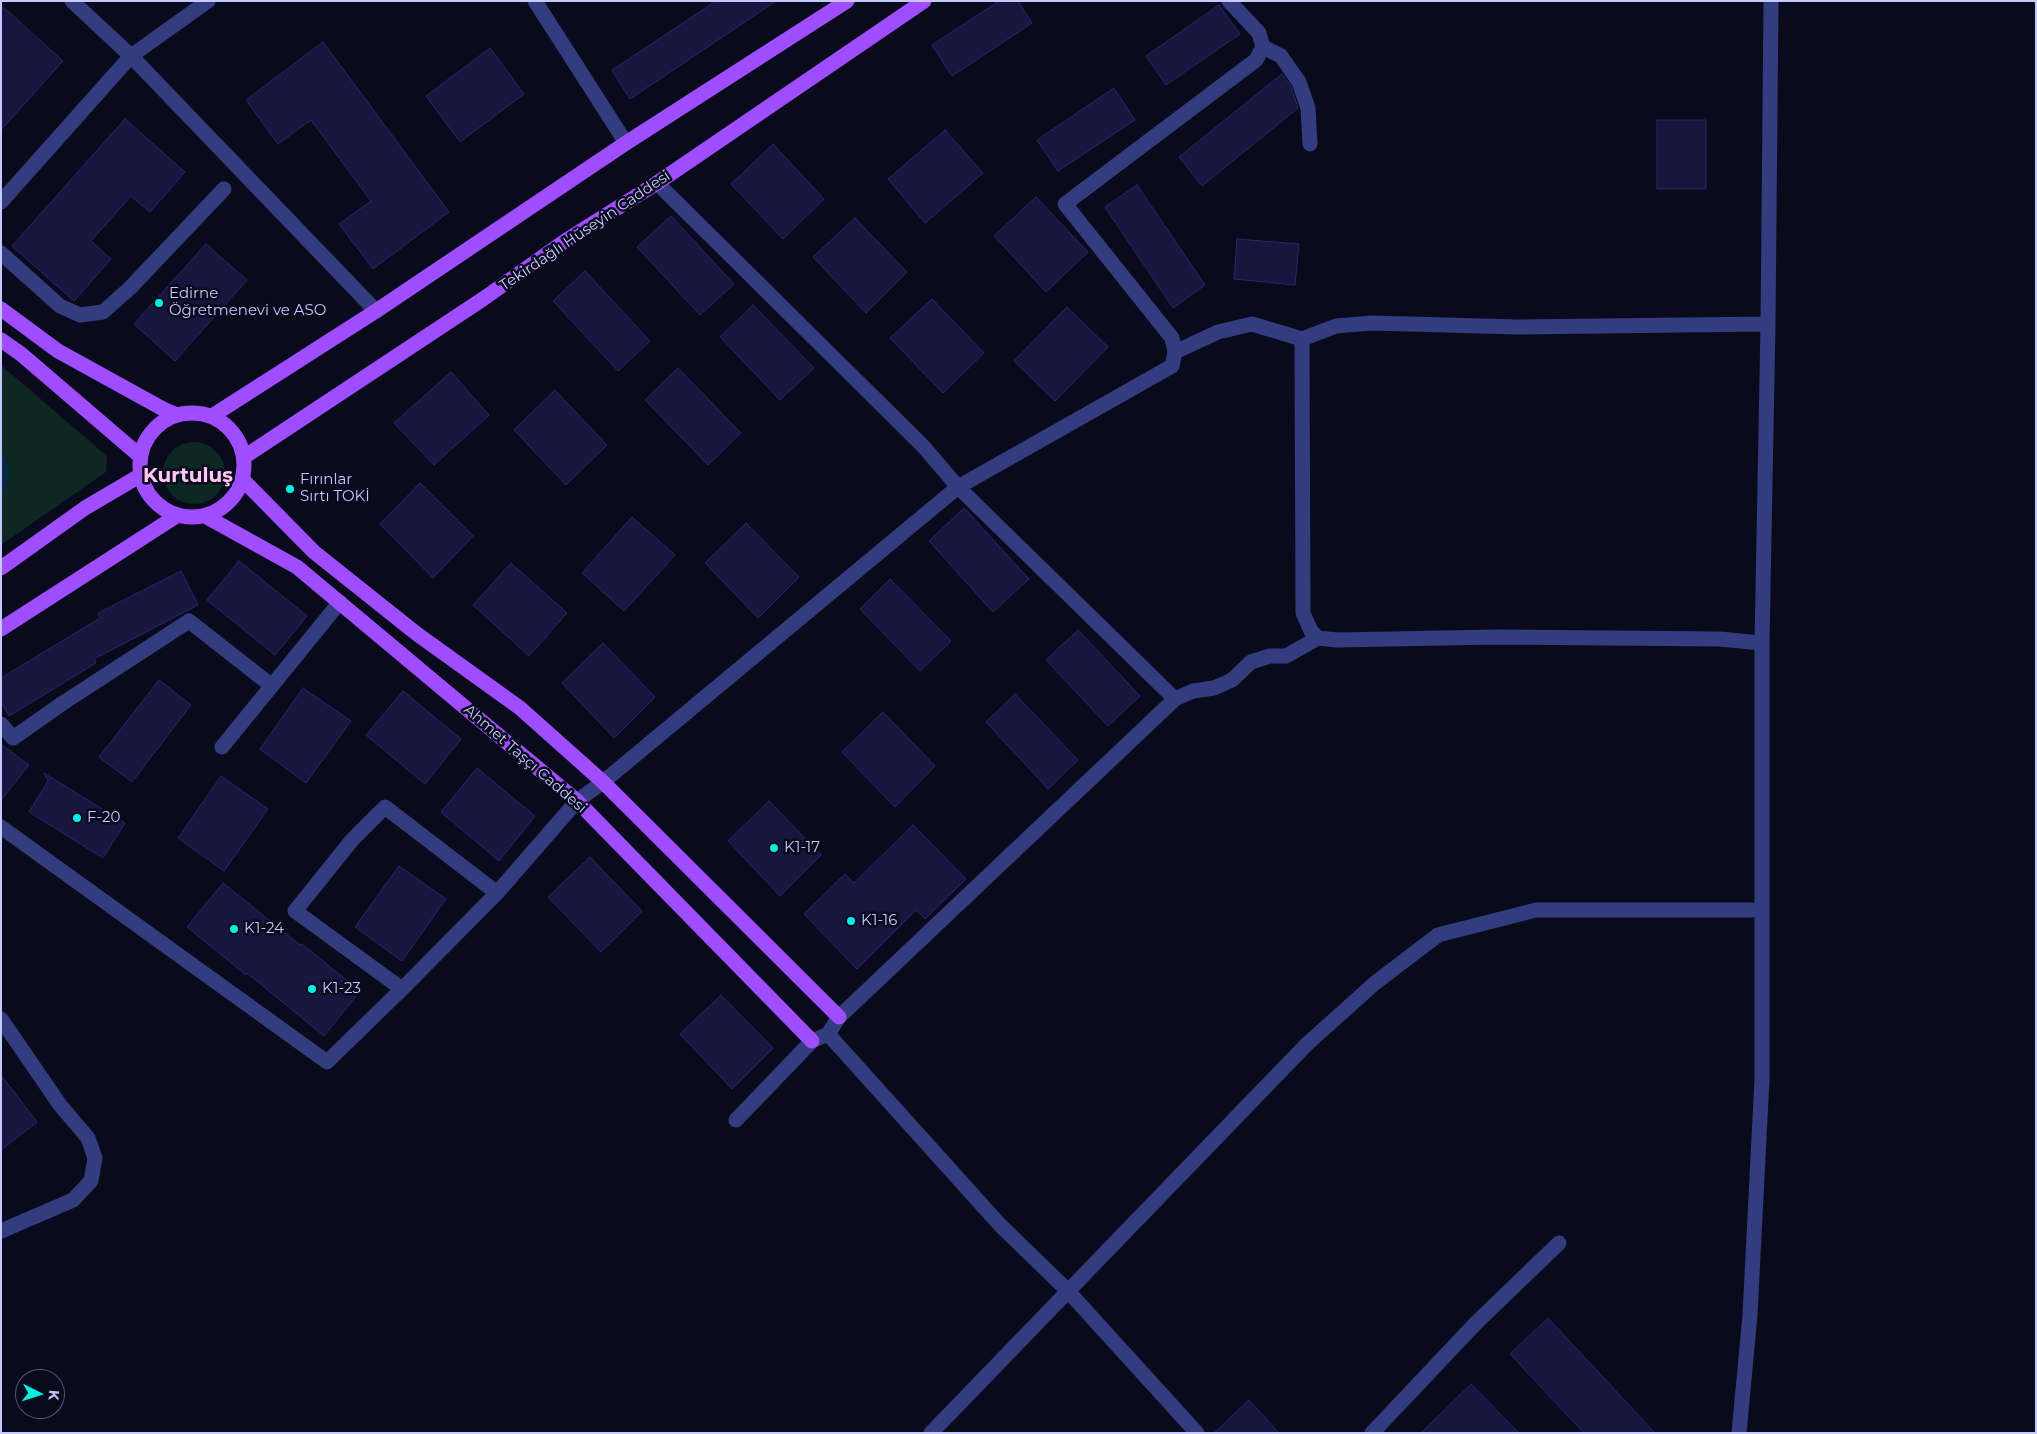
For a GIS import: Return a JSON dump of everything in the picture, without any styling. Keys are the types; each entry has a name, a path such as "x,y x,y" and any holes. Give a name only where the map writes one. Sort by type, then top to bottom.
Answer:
{"main road":[{"path":"212,416 376,311 626,144 848,1"},
{"name":"Tekirdağlı Hüseyin Caddesi","path":"244,457 475,304 565,241 657,183 924,1"},
{"path":"1,309 58,351 177,415"},
{"path":"1,340 21,354 140,456"},
{"path":"188,412 212,416 228,426 238,440 244,457 243,480 235,496 222,508 205,516 191,518 164,510 145,489 141,475 140,456 152,430 164,421 188,412"},
{"path":"1,568 85,508 141,475"},
{"path":"243,480 314,552 417,634 520,708 603,782 839,1017"},
{"path":"1,629 178,515"},
{"name":"Ahmet Taşçı Caddesi","path":"205,516 297,567 577,801 812,1041"}],"street":[{"path":"72,1 131,56 376,311"},
{"path":"1,202 131,56 208,1"},
{"path":"535,1 626,144"},
{"path":"1,827 326,1062 402,989 497,893 577,801 603,782 958,486 1172,366 1175,352 1172,338 1065,204 1256,60 1263,47 1259,33 1229,1"},
{"path":"1739,1433 1750,1315 1762,1079 1762,643 1772,1"},
{"path":"1263,47 1281,56 1299,82 1308,108 1310,144"},
{"path":"657,183 923,446 958,486 1175,699"},
{"path":"1,253 60,306 80,315 103,312 130,288 224,189"},
{"path":"1175,352 1218,332 1252,324 1302,339 1336,326 1372,323 1518,327 1768,324"},
{"path":"1302,339 1303,613 1311,631 1318,638"},
{"path":"222,747 340,602"},
{"path":"1,724 14,738 189,621 272,686"},
{"path":"736,1120 812,1041 828,1034 839,1017 1175,699 1193,691 1214,688 1232,680 1251,662 1270,656 1286,656 1318,638 1337,640 1496,637 1719,639 1762,643"},
{"path":"402,989 295,910 352,840 385,807 497,893"},
{"path":"931,1433 1067,1290 1307,1044 1375,982 1438,936 1536,910 1761,910"},
{"path":"1,1019 60,1105 88,1138 94,1158 91,1181 73,1200 1,1231"},
{"path":"828,1034 1000,1225 1067,1290 1197,1433"},
{"path":"1372,1433 1476,1323 1559,1243"}],"green space":[{"path":"1,365 107,456 106,472 1,545"},
{"path":"194,442 206,444 216,451 223,461 225,473 223,485 216,495 206,502 194,504 182,502 172,495 165,485 163,473 165,461 172,451 182,444"}],"water":[{"path":"1,453 4,455 9,468 8,483 1,497"}],"building":[{"path":"716,1 776,1 630,99 612,70"},
{"path":"999,1 1018,1 1032,23 952,76 932,45"},
{"path":"1,5 63,61 1,130"},
{"path":"1219,5 1240,34 1166,85 1146,56"},
{"path":"323,42 449,212 373,269 339,224 371,201 311,120 278,144 246,100"},
{"path":"490,48 524,94 460,142 426,96"},
{"path":"1282,74 1291,86 1298,108 1202,186 1179,157"},
{"path":"1114,88 1135,120 1058,171 1037,140"},
{"path":"125,119 185,172 150,212 131,196 91,241 111,259 74,301 12,246"},
{"path":"1657,120 1706,120 1706,189 1657,189"},
{"path":"945,130 983,173 925,223 888,179"},
{"path":"773,144 824,199 783,239 731,184"},
{"path":"1137,185 1205,285 1173,308 1105,207"},
{"path":"1036,197 1088,252 1046,292 994,236"},
{"path":"671,216 734,284 700,315 637,247"},
{"path":"855,218 907,272 866,313 813,257"},
{"path":"1237,239 1299,244 1295,285 1234,279"},
{"path":"206,244 247,280 175,361 134,324"},
{"path":"585,271 650,341 618,371 553,301"},
{"path":"932,299 984,353 943,393 890,338"},
{"path":"753,305 814,368 780,400 720,337"},
{"path":"1067,307 1108,347 1055,401 1014,361"},
{"path":"678,368 741,433 708,465 645,400"},
{"path":"451,372 489,415 434,465 394,423"},
{"path":"555,390 607,445 566,485 514,430"},
{"path":"420,483 473,536 433,578 380,524"},
{"path":"964,508 1029,579 993,612 929,541"},
{"path":"632,517 675,555 624,611 582,573"},
{"path":"746,523 799,577 758,618 705,563"},
{"path":"239,561 307,616 275,655 207,600"},
{"path":"511,563 567,613 529,656 473,605"},
{"path":"181,571 198,605 94,659 96,663 9,716 1,702 1,678 100,618 98,613"},
{"path":"890,579 951,641 920,671 860,609"},
{"path":"1078,630 1140,696 1108,726 1046,660"},
{"path":"603,643 655,697 614,738 562,683"},
{"path":"159,680 191,705 132,782 99,757"},
{"path":"303,688 351,721 306,783 260,749"},
{"path":"403,691 461,739 425,784 366,735"},
{"path":"1015,694 1078,760 1048,789 986,722"},
{"path":"883,712 935,766 895,807 842,752"},
{"path":"1,744 29,765 1,800"},
{"path":"477,768 535,816 499,861 441,812"},
{"name":"F-20","path":"44,773 125,823 103,858 29,812 48,781"},
{"path":"221,776 268,809 224,871 178,838"},
{"name":"K1-17","path":"769,801 821,855 780,896 728,841"},
{"path":"913,825 966,879 925,919 916,910 857,969 804,914 845,874 854,883"},
{"path":"590,857 642,911 601,952 548,897"},
{"path":"399,866 446,899 402,961 355,927"},
{"path":"223,883 360,991 324,1036 187,927"},
{"path":"721,995 773,1048 732,1089 680,1034"},
{"path":"1,1075 37,1122 1,1150"},
{"path":"1548,1318 1655,1433 1584,1433 1510,1354"},
{"path":"1471,1384 1519,1433 1421,1433"},
{"path":"1249,1400 1279,1433 1214,1433"}],"place":[{"name":"Edirne Öğretmenevi ve ASO","path":"159,303"},
{"name":"Fırınlar Sırtı TOKİ","path":"290,489"},
{"name":"F-20","path":"77,818"},
{"name":"K1-17","path":"774,848"},
{"name":"K1-16","path":"851,921"},
{"name":"K1-24","path":"234,929"},
{"name":"K1-23","path":"312,989"}],"district":[{"name":"Kurtuluş","path":"188,476"}]}
